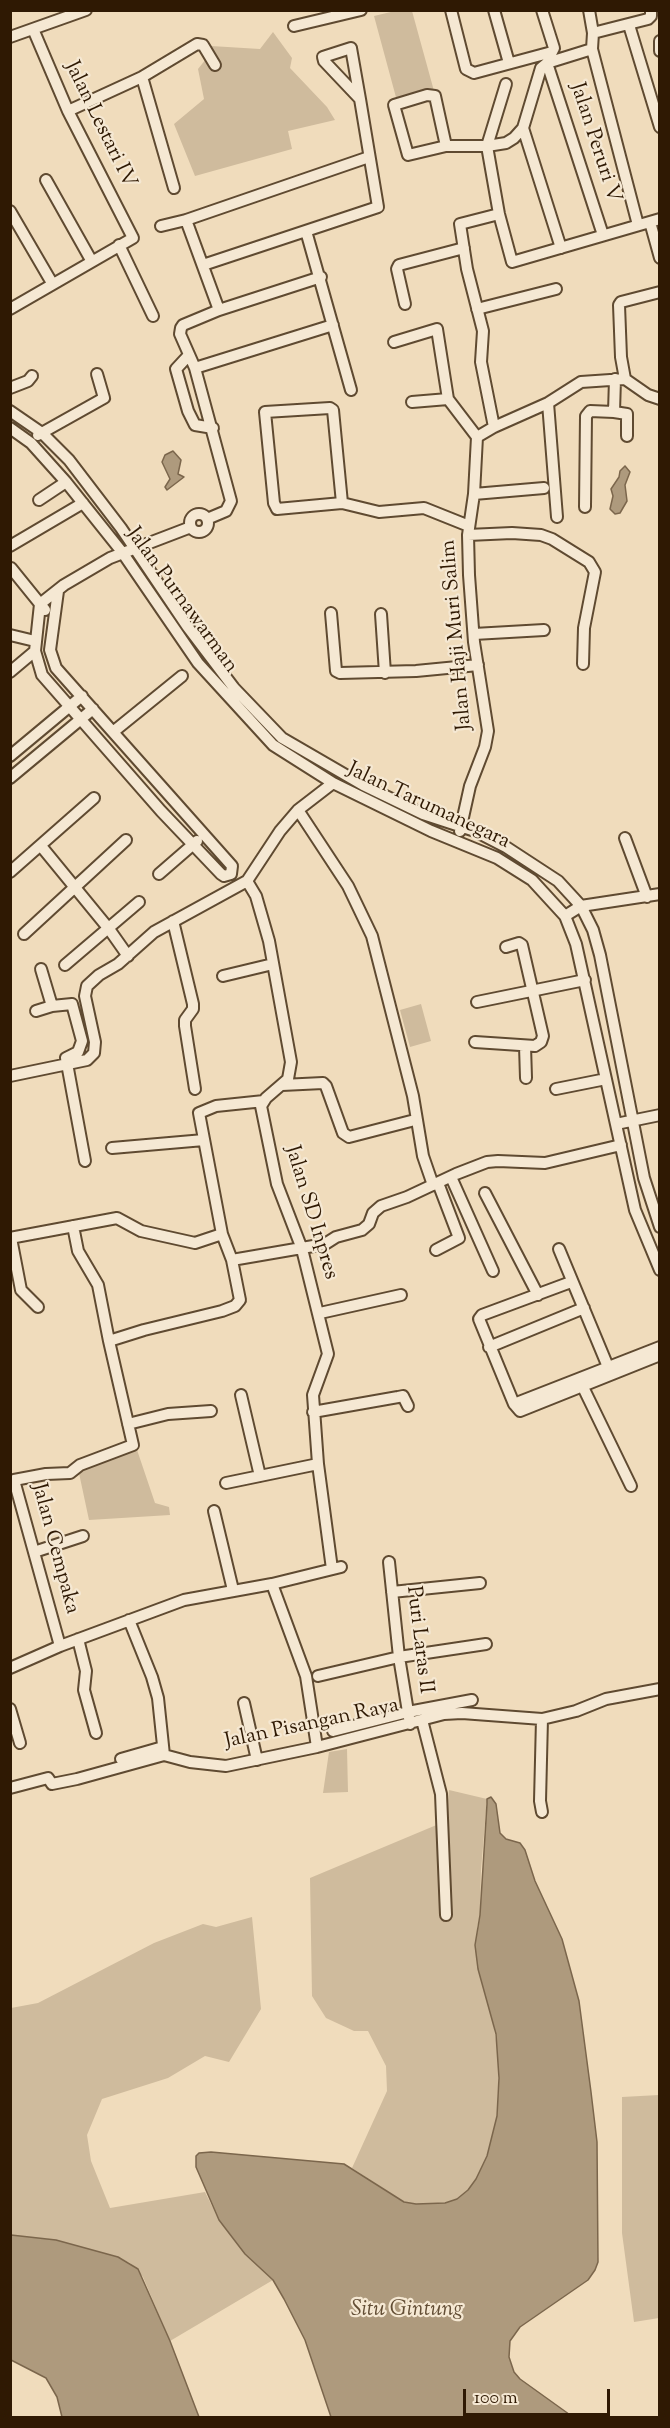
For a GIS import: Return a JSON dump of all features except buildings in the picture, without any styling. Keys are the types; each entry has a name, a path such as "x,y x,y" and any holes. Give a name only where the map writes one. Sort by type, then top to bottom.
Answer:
{"street":[{"path":"10,37 86,10"},
{"path":"451,10 466,69 474,73 552,52 554,48 542,10"},
{"path":"494,10 509,63"},
{"path":"589,10 593,33 592,49 638,225"},
{"path":"593,33 648,19 651,16 651,10"},
{"path":"294,26 357,11"},
{"path":"628,25 660,127"},
{"name":"Jalan Lestari IV","path":"33,29 68,111 133,238 119,245"},
{"path":"660,41 660,51"},
{"path":"68,111 142,77 197,44 202,45 215,65"},
{"path":"203,265 378,207 369,157 360,99 351,48 323,57 324,62 360,99"},
{"path":"446,146 435,96 427,95 394,105 408,155 446,146 487,146 511,141 524,128 539,71 547,63 592,49"},
{"name":"Jalan Peruri V","path":"547,63 603,235"},
{"path":"142,77 174,188"},
{"path":"506,84 487,146 499,214 512,262 655,220 660,258"},
{"path":"524,128 561,248"},
{"path":"161,226 186,220 369,157"},
{"path":"45,180 91,260"},
{"path":"10,212 52,283"},
{"path":"494,427 483,382 481,362 483,331 460,224 499,214"},
{"path":"186,220 219,310"},
{"path":"306,231 321,277 351,390"},
{"path":"10,295 14,307 119,245 153,315"},
{"path":"405,304 397,269 399,265 464,248"},
{"path":"58,591 50,650 56,668 232,866 231,874 224,876 193,844 80,721 42,675 35,646 40,604 58,591 122,552 191,527 193,517 204,515 207,519 226,512 231,501 195,368 180,334 183,325 219,310 321,277"},
{"path":"477,309 556,289"},
{"path":"614,412 620,379 619,305 621,302 660,292"},
{"path":"195,368 333,325"},
{"path":"394,342 437,329 448,399 477,437 548,403 581,382 620,379 660,399"},
{"path":"189,355 176,369 188,411 195,425 213,428"},
{"path":"36,438 104,398 97,374"},
{"path":"10,388 28,381 32,376"},
{"path":"412,402 448,399"},
{"path":"548,403 557,517"},
{"path":"342,503 333,410 330,408 266,412 274,503 277,509 342,503 380,512 424,508 468,530 541,535 552,539 589,562 595,572 585,628 583,664"},
{"path":"10,411 36,438 69,460 234,688 282,738 363,785 459,832 506,847 558,881 573,911 593,930 600,955 625,1122 660,1227"},
{"path":"585,507 586,416 590,411 627,414 627,436"},
{"name":"Jalan Purnawarman","path":"10,428 36,438 66,482 122,552 198,663 273,745 333,783"},
{"name":"Jalan Haji Muri Salim","path":"459,832 470,786 485,747 488,731 474,634 468,530 474,494 477,437"},
{"path":"39,500 66,482"},
{"path":"474,494 544,488"},
{"path":"10,546 82,502 93,492"},
{"path":"11,568 54,618"},
{"path":"331,613 336,670 340,673 385,673 478,664"},
{"path":"381,614 385,673"},
{"path":"177,632 187,626"},
{"path":"474,634 544,630"},
{"path":"10,634 35,646"},
{"path":"10,672 35,646"},
{"path":"113,732 182,676"},
{"path":"10,756 82,696"},
{"path":"10,778 93,709"},
{"name":"Jalan Tarumanegara","path":"247,881 265,851 298,810 333,783 431,831 459,832 532,880 573,911 576,944 606,1079 625,1122"},
{"path":"10,872 94,798"},
{"path":"298,810 348,886 372,936 413,1096 423,1156 459,1238 436,1250"},
{"path":"159,874 204,834"},
{"path":"625,838 647,897"},
{"path":"24,934 126,840"},
{"path":"41,846 110,929 128,956"},
{"path":"10,1076 67,1066 87,1060 94,1053 95,1042 85,996 87,986 128,956 154,932 247,881 256,896 265,923 291,1062 288,1079 264,1101 216,1106 199,1113 222,1234 232,1260 240,1300 235,1306 109,1341"},
{"path":"545,892 558,881"},
{"path":"573,911 660,894"},
{"path":"65,966 139,902"},
{"path":"173,921 193,1004 193,1009 185,1020 185,1026 195,1089"},
{"path":"475,1042 536,1046 541,1042 543,1036 522,945 519,943 506,947"},
{"path":"223,976 273,964"},
{"path":"41,969 52,1006"},
{"path":"477,1002 585,980"},
{"path":"36,1011 71,1003 77,1019 82,1041 81,1047 78,1052 66,1058 85,1161"},
{"path":"525,1046 526,1078"},
{"path":"556,1089 606,1079"},
{"path":"281,1085 323,1083 343,1133 349,1137 411,1121"},
{"name":"Jalan SD Inpres","path":"129,1620 184,1600 272,1584 337,1568 318,1464 313,1412 313,1395 328,1354 320,1313 302,1249 277,1184 261,1106 264,1101"},
{"path":"625,1122 660,1115"},
{"path":"625,1122 621,1145 635,1210 660,1270"},
{"path":"112,1148 204,1140"},
{"path":"232,1260 325,1244 336,1237 362,1230 369,1224 373,1213 381,1206 451,1177 498,1161 545,1163 621,1145"},
{"path":"451,1177 493,1270"},
{"path":"484,1192 538,1295"},
{"path":"38,1307 21,1290 10,1238 117,1218 141,1231 195,1243 222,1234"},
{"name":"Jalan Cempaka","path":"60,1646 14,1480 46,1474 70,1473 80,1465 129,1448 133,1444 98,1285 78,1251 73,1226"},
{"path":"559,1249 609,1372"},
{"path":"571,1282 482,1315 479,1324 514,1404 520,1411 580,1382 644,1357 660,1347"},
{"path":"320,1313 402,1295"},
{"path":"489,1347 584,1308"},
{"path":"644,1357 660,1355"},
{"path":"580,1382 631,1486"},
{"path":"241,1395 260,1476"},
{"path":"313,1412 404,1396 408,1406"},
{"path":"128,1424 168,1414 210,1411"},
{"path":"226,1483 318,1464"},
{"path":"214,1511 234,1590"},
{"path":"34,1552 83,1536"},
{"name":"Puri Laras II","path":"389,1562 399,1657 410,1724"},
{"path":"392,1592 480,1583"},
{"path":"272,1584 306,1676 317,1747"},
{"path":"10,1668 129,1620 158,1698 164,1751"},
{"path":"78,1639 86,1671 84,1690 96,1733"},
{"path":"318,1676 399,1657 486,1644"},
{"name":"Jalan Pisangan Raya","path":"164,1751 190,1762 226,1766 317,1747 453,1713 542,1719 576,1711 606,1699 660,1689"},
{"path":"333,1731 408,1712 472,1700"},
{"path":"244,1703 257,1760"},
{"path":"10,1709 20,1743"},
{"path":"396,1715 398,1727"},
{"path":"542,1719 540,1801 542,1812"},
{"path":"422,1720 441,1794 446,1916"},
{"path":"121,1759 164,1751"},
{"path":"10,1788 48,1778 52,1784 77,1779 164,1751"}],"shaded area":[{"path":"395,11 412,11 434,91 397,101 374,16"},
{"path":"273,32 292,58 290,68 327,107 335,120 288,131 292,149 195,176 174,124 204,99 198,69 210,54 211,46 260,49"},
{"path":"421,1004 431,1041 410,1047 400,1010"},
{"path":"135,1444 155,1503 169,1507 170,1515 89,1520 76,1459"},
{"path":"347,1749 348,1792 323,1793 329,1752"},
{"path":"449,1790 487,1799 480,1915 477,1928 499,2058 497,2116 487,2156 477,2179 468,2190 457,2199 445,2203 416,2204 404,2202 352,2168 387,2091 386,2066 368,2031 354,2031 326,2018 312,1996 310,1878 446,1821"},
{"path":"252,1917 261,2009 229,2062 205,2056 168,2078 102,2099 87,2135 91,2161 110,2208 205,2192 219,2220 245,2254 273,2280 170,2341 143,2277 130,2263 118,2257 44,2238 22,2238 11,2235 11,2008 38,2003 154,1943 203,1924 216,1927"},
{"path":"659,2095 659,2318 634,2322 622,2233 622,2097"}],"water":[{"path":"173,451 181,460 178,474 184,477 167,490 165,487 170,479 162,462 165,455"},
{"path":"625,466 630,472 625,485 627,501 620,513 615,514 610,509 613,496 611,489"},
{"name":"Situ Gintung","path":"491,1797 496,1804 500,1833 506,1839 520,1843 525,1850 535,1881 562,1939 579,2001 597,2142 598,2262 588,2280 520,2327 510,2341 509,2357 514,2372 520,2379 573,2417 331,2417 305,2340 284,2299 273,2280 245,2254 219,2220 196,2167 196,2156 199,2153 211,2152 344,2164 404,2202 416,2204 445,2203 457,2199 468,2190 487,2156 497,2116 499,2078 496,2034 478,1969 475,1945 480,1915 487,1799"},
{"path":"11,2235 56,2240 118,2257 138,2269 170,2341 199,2417 62,2417 57,2397 46,2378 11,2360"}]}
